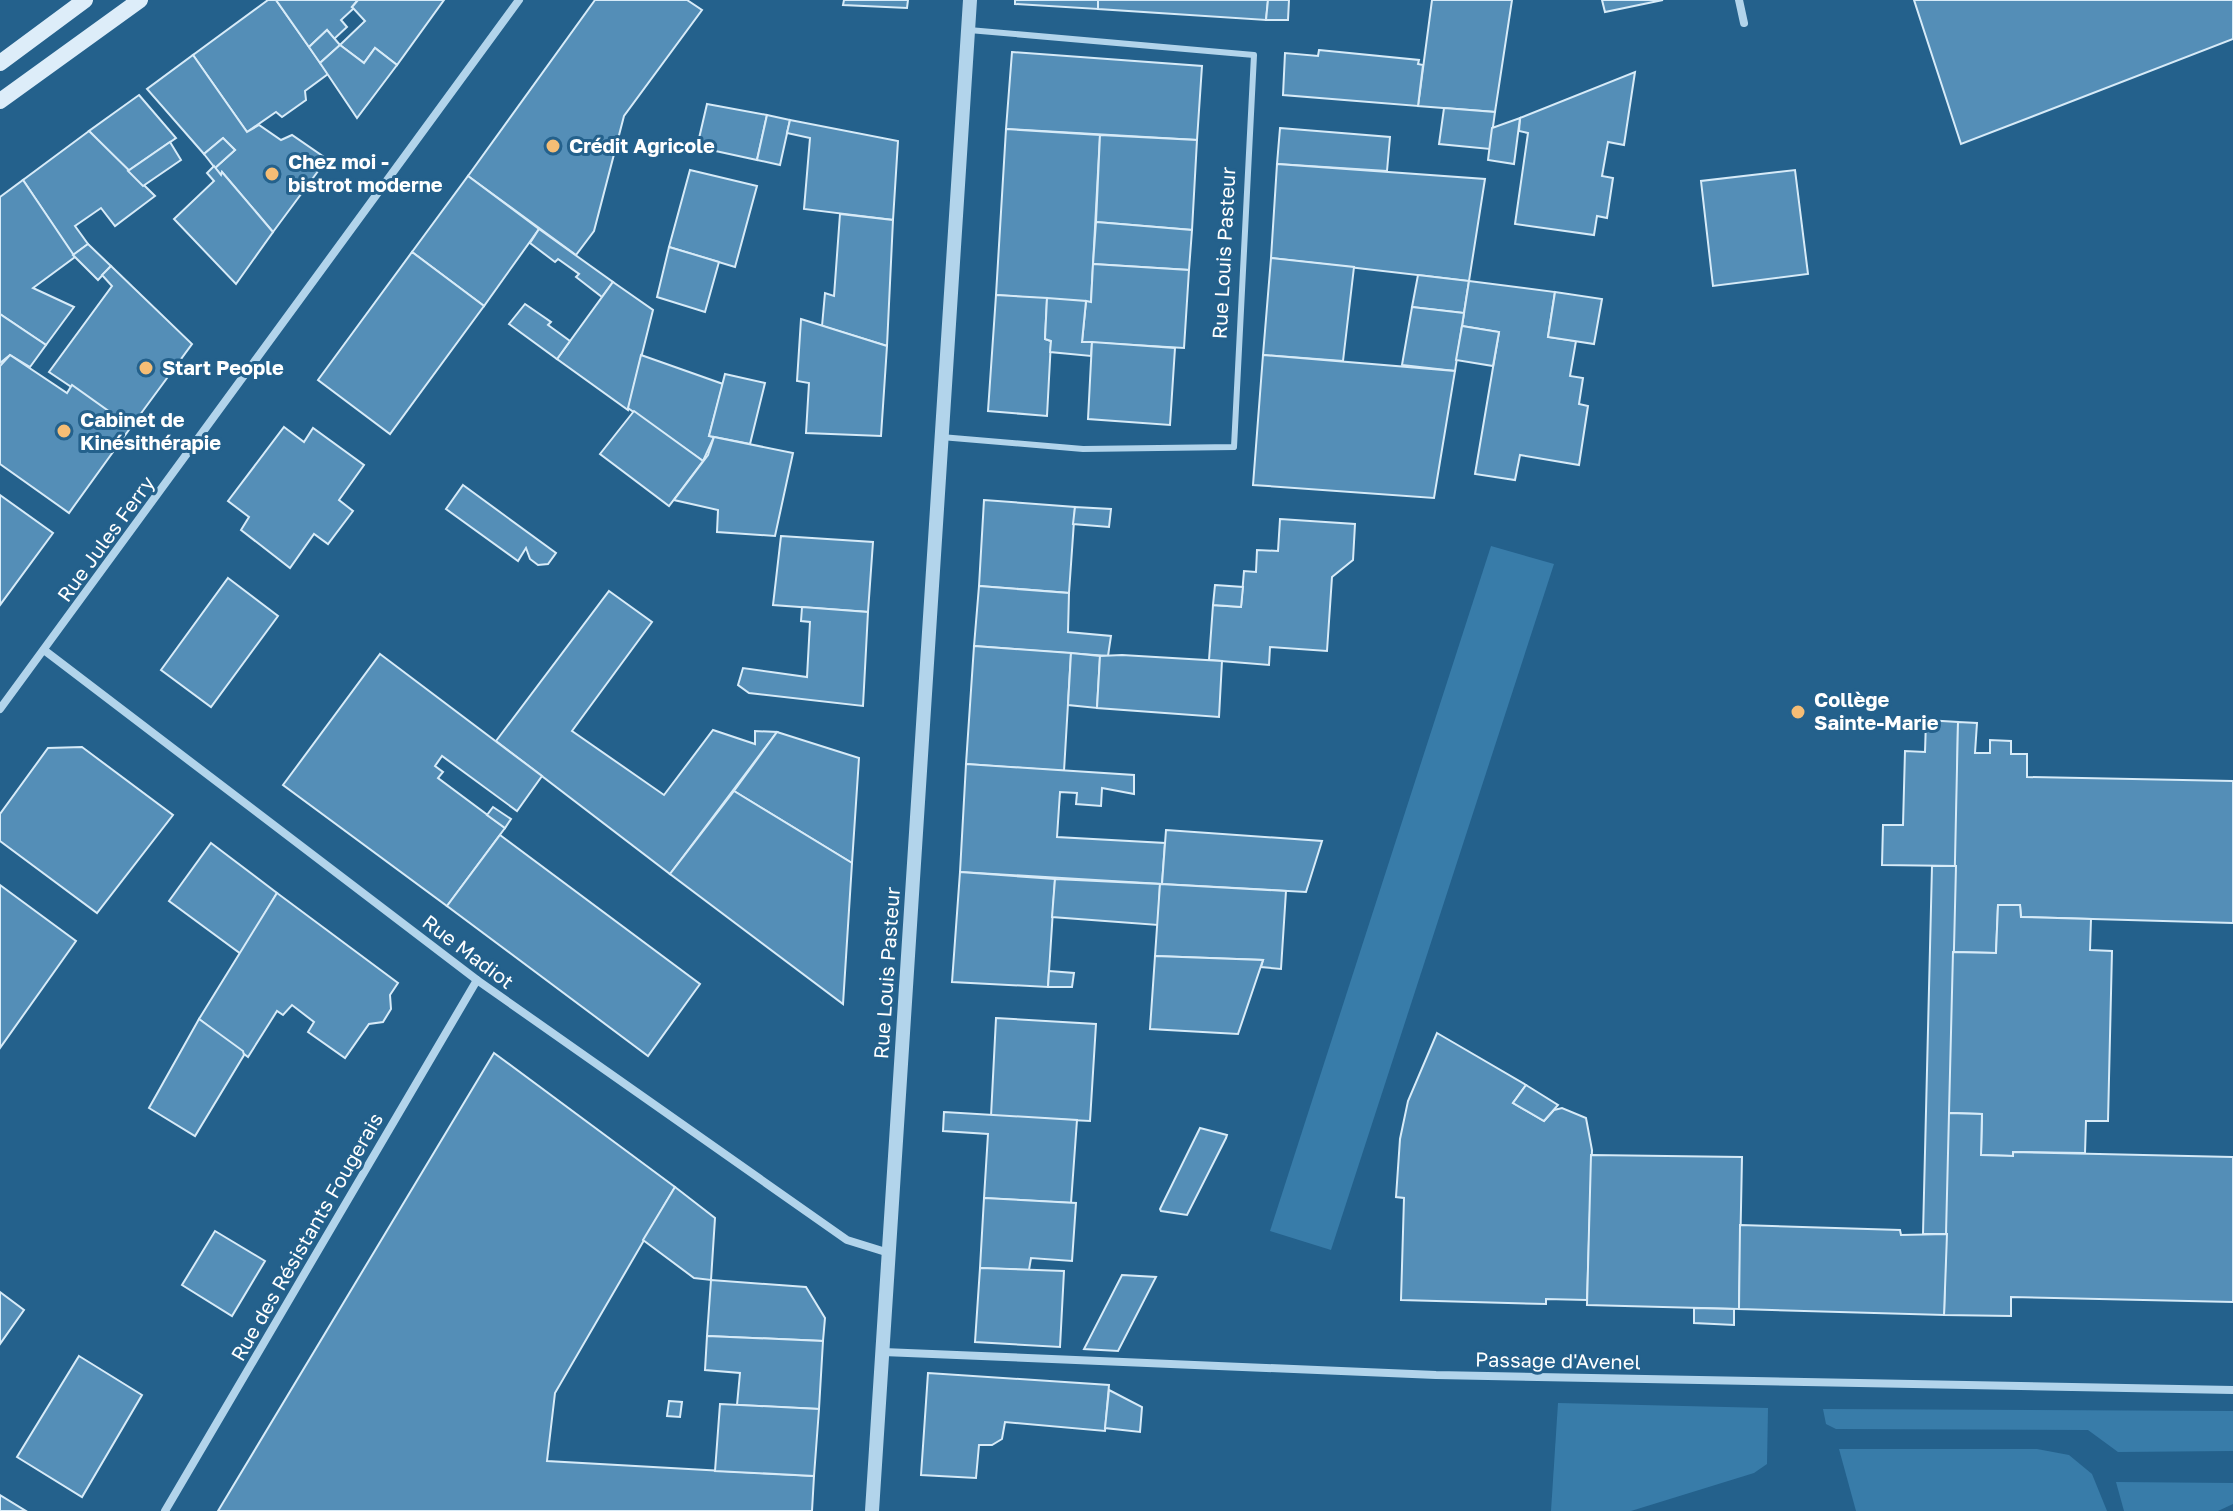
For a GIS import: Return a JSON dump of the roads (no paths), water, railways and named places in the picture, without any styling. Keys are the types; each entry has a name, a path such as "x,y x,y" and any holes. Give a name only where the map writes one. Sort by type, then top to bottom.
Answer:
{"main road":[{"path":"0,63 85,0"},
{"path":"0,101 140,0"}],"street":[{"name":"Rue Jules Ferry","path":"0,709 519,0"},
{"name":"Rue Louis Pasteur","path":"872,1511 970,0"},
{"path":"1739,0 1744,23"},
{"name":"Rue Madiot","path":"44,650 477,980 847,1240 889,1253"},
{"name":"Rue des Résistants Fougerais","path":"165,1511 477,980"},
{"name":"Passage d'Avenel","path":"883,1352 1436,1375 2233,1390"}],"lane":[{"name":"Rue Louis Pasteur","path":"941,437 1083,449 1234,447 1254,55 968,30"}],"place":[{"name":"Crédit Agricole","path":"553,146"},
{"name":"Chez moi - bistrot moderne","path":"272,174"},
{"name":"Start People","path":"146,368"},
{"name":"Cabinet de Kinésithérapie","path":"64,431"},
{"name":"Collège Sainte-Marie","path":"1798,712"}]}
